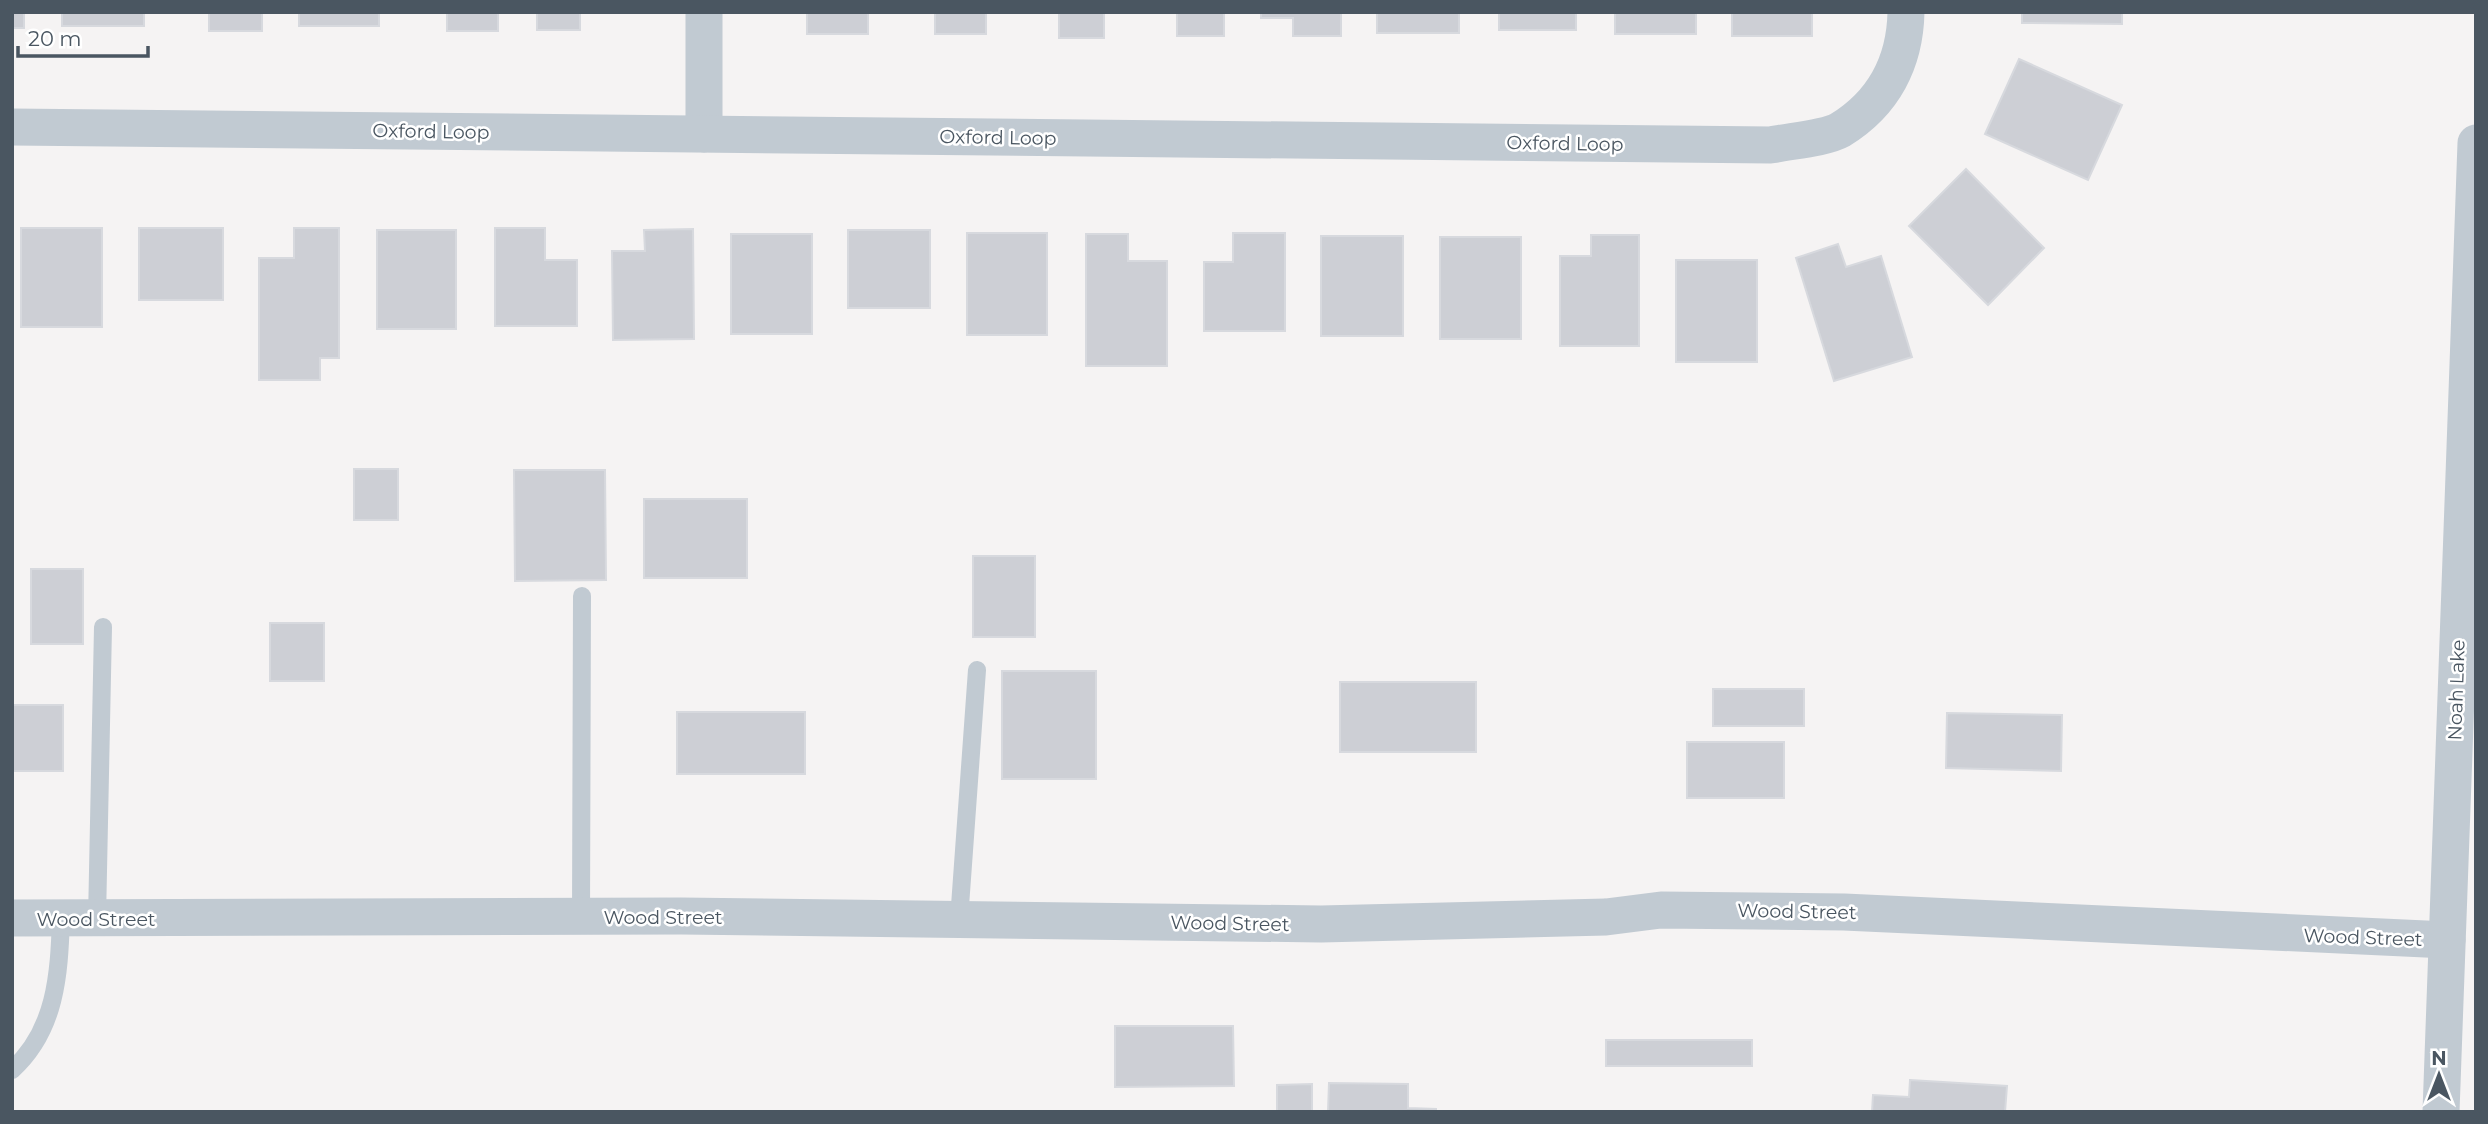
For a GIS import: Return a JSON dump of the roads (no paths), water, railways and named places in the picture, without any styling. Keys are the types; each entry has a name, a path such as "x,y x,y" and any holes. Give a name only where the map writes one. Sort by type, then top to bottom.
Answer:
{"street":[{"path":"704,12 704,134"},
{"name":"Oxford Loop","path":"12,127 1772,145 1839,131 1885,92 1905,41 1906,12"},
{"name":"Noah Lake","path":"2441,1112 2476,143"},
{"name":"Wood Street","path":"12,918 97,920 581,917 1321,924 1606,917 1661,909 1844,912 2447,940"}],"lane":[{"path":"581,917 582,596"},
{"path":"97,920 103,627"},
{"path":"959,920 977,670"},
{"path":"12,1070 37,1043 51,1009 59,962 61,919"}]}
